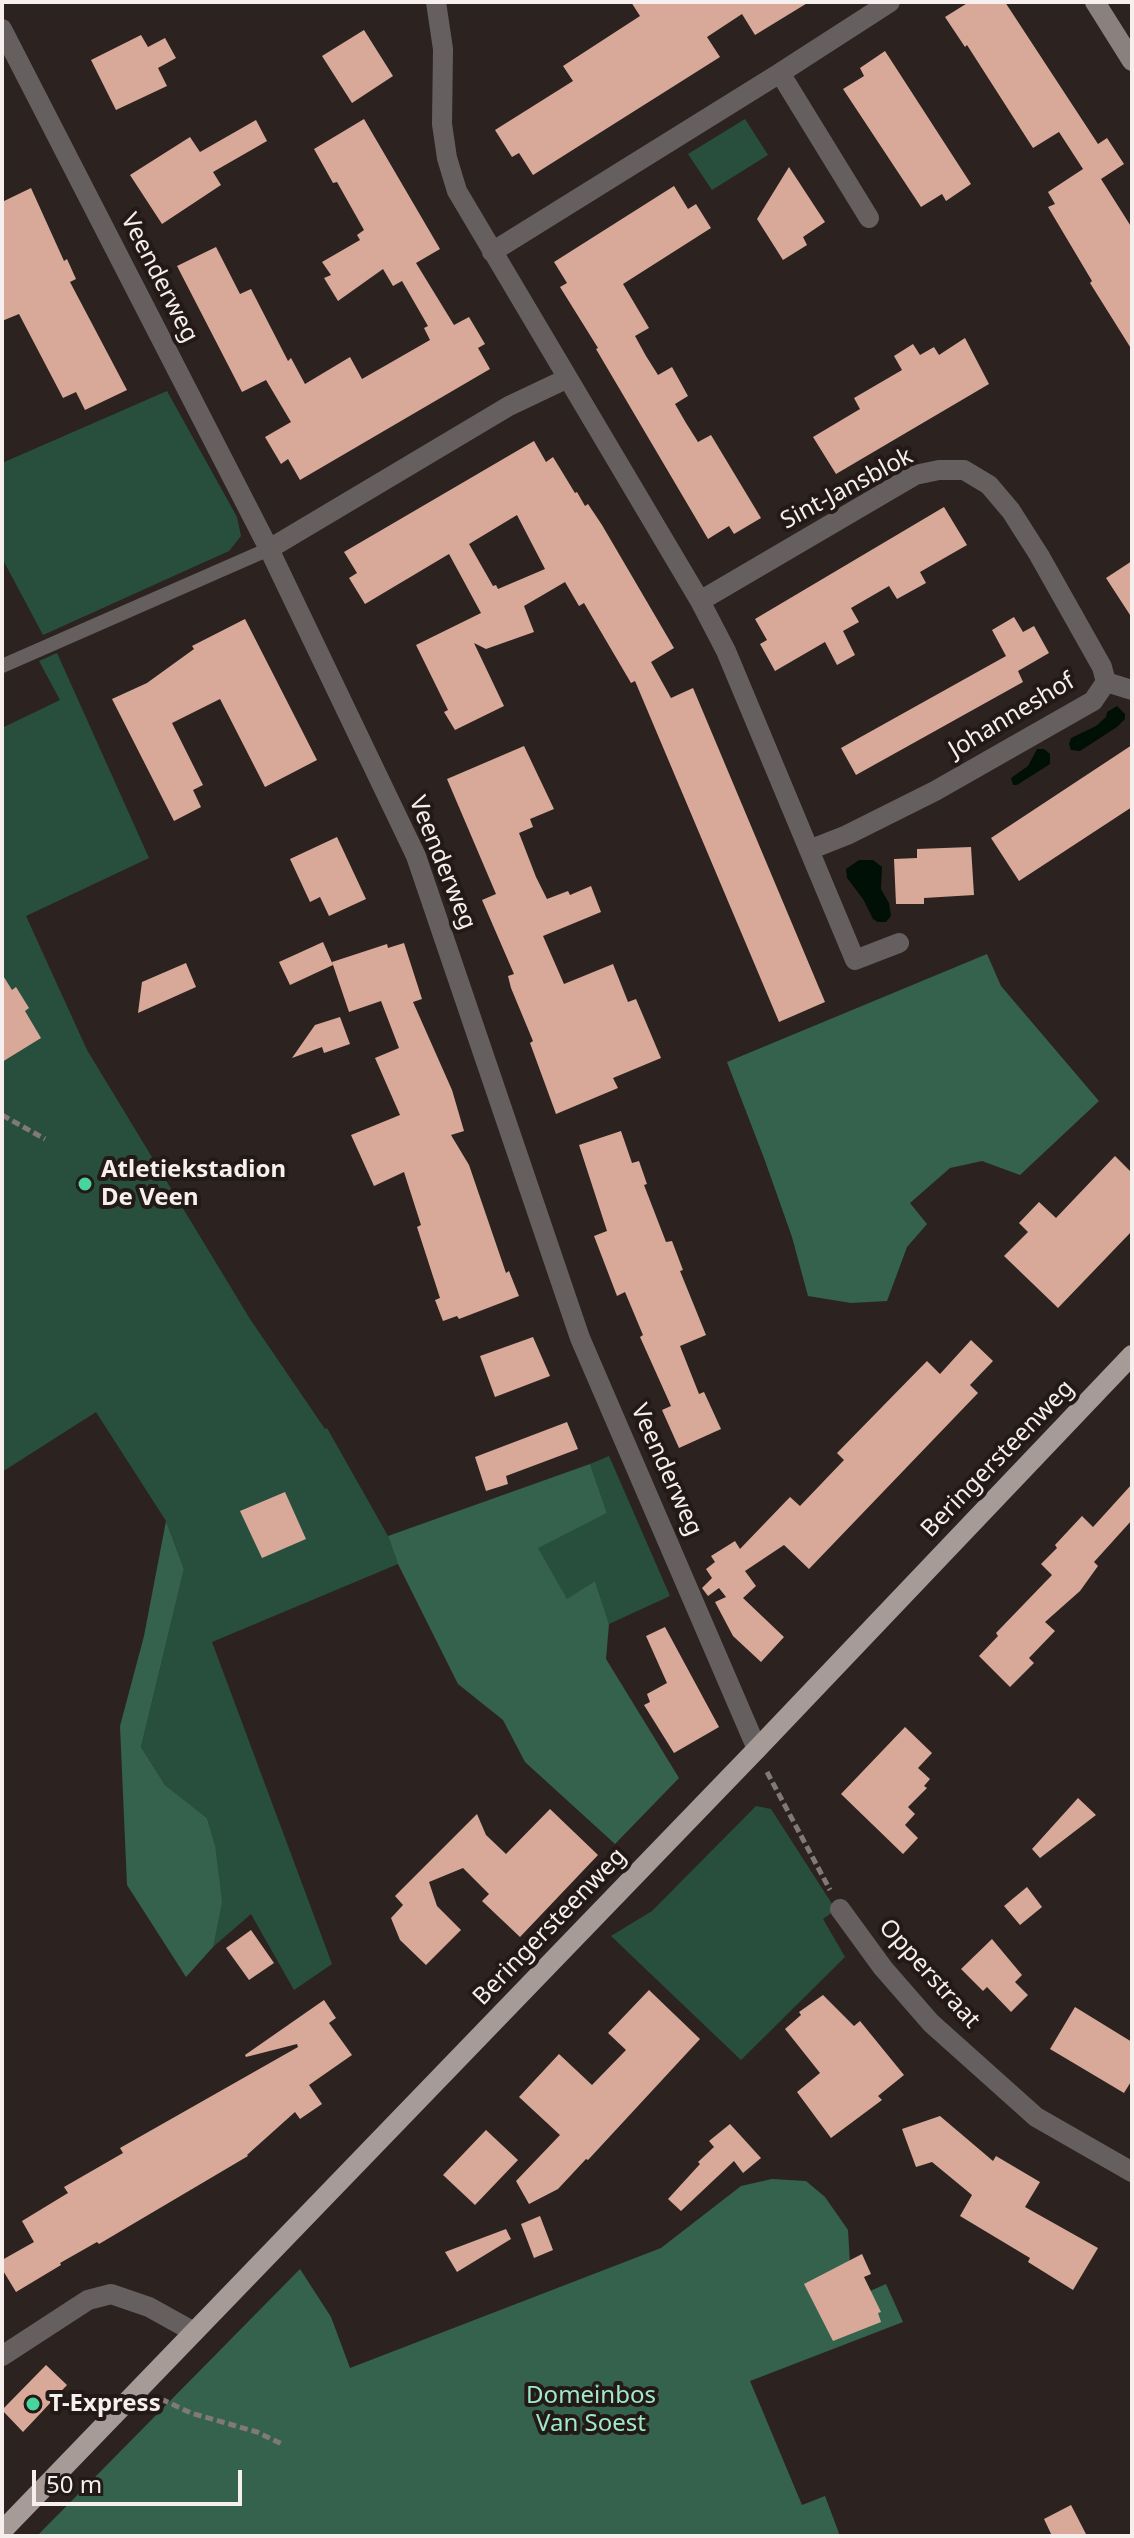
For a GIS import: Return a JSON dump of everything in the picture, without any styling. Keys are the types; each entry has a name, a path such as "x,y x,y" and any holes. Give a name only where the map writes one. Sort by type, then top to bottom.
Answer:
{"main road":[{"path":"1095,2 1132,61"},
{"name":"Beringersteenweg","path":"2,2531 757,1749 1132,1355"}],"street":[{"path":"436,2 443,49 442,124 447,158 457,191 700,601 726,651 855,960 899,943"},
{"path":"492,252 890,2"},
{"name":"Veenderweg","path":"2,29 269,549 416,856 580,1338 757,1749"},
{"path":"780,73 869,218"},
{"path":"269,549 509,406 566,379"},
{"name":"Sint-Jansblok","path":"700,601 915,475 939,470 964,470 989,485 1011,511 1039,555"},
{"name":"Johanneshof","path":"809,850 847,835 935,791 1093,701 1106,682 1102,667 1039,555"},
{"path":"1106,682 1132,690"},
{"name":"Opperstraat","path":"840,1909 883,1968 931,2023 1036,2117 1132,2172"},
{"path":"2,2356 88,2300 111,2294 149,2307 194,2332"}],"lane":[{"path":"2,666 269,549"}],"path":[{"path":"2,1115 45,1139"},
{"path":"757,1749 774,1788 840,1909"},
{"path":"138,2389 191,2413 257,2432 284,2445"}],"green space":[{"path":"745,119 768,155 712,190 688,154"},
{"path":"167,391 237,517 241,536 229,551 43,635 2,558 2,463"},
{"path":"57,653 149,858 26,916 87,1050 250,1319 327,1428 388,1536 398,1564 212,1642 332,1964 294,1990 251,1914 213,1947 215,1845 207,1818 165,1785 141,1747 184,1569 166,1521 96,1412 2,1472 2,728 60,700 39,661"},
{"path":"987,954 1001,986 1099,1101 1020,1175 982,1161 950,1168 910,1203 927,1224 907,1247 887,1301 851,1303 808,1296 792,1237 727,1062"},
{"path":"609,1456 670,1596 609,1624 595,1581 567,1600 537,1547 607,1513 590,1464"},
{"path":"590,1464 607,1513 538,1548 567,1599 595,1581 609,1624 606,1659 679,1778 615,1844 525,1762 503,1720 458,1684 398,1564 388,1536"},
{"path":"166,1521 184,1569 141,1747 165,1785 207,1818 215,1845 222,1902 213,1947 186,1977 127,1885 120,1726 144,1636"},
{"path":"756,1806 771,1809 836,1910 823,1919 845,1957 741,2060 611,1936 652,1911"},
{"name":"Domeinbos Van Soest","path":"772,2179 806,2181 825,2197 848,2230 852,2299 886,2284 903,2322 750,2381 802,2505 825,2496 840,2536 37,2536 300,2269 331,2317 350,2368 661,2248 741,2186"}],"shaded area":[{"path":"1117,706 1125,714 1125,719 1117,727 1080,751 1071,750 1071,738 1096,726 1107,712"},
{"path":"1037,749 1044,749 1050,754 1050,764 1013,785 1011,778 1028,766"},
{"path":"859,860 873,860 882,867 881,889 889,903 891,916 886,922 873,919 847,878 846,869"}],"building":[{"path":"631,2 809,2 755,35 742,14 707,37 720,57 533,175 519,153 512,157 495,130 573,81 563,66 640,16"},
{"path":"969,2 1005,2 1098,144 1107,138 1124,164 1101,179 1132,228 1132,350 1048,207 1055,204 1048,192 1083,169 1059,132 1033,148 967,45 965,47 945,17"},
{"path":"364,30 393,76 352,103 322,56"},
{"path":"141,35 148,47 165,38 176,58 158,68 167,86 116,110 91,60"},
{"path":"885,51 971,184 946,201 942,194 921,207 843,89 864,76 860,68"},
{"path":"364,119 440,249 416,263 454,325 469,317 485,344 478,348 490,369 300,480 288,459 281,464 265,437 291,422 266,380 242,392 177,266 216,247 240,294 251,289 288,361 291,358 305,384 350,357 362,379 430,340 424,328 428,326 402,281 393,286 383,269 338,301 324,278 331,275 322,262 360,240 357,235 364,230 314,149"},
{"path":"256,120 267,141 213,172 221,185 162,224 130,175 190,137 200,152"},
{"path":"789,167 825,222 803,237 807,245 783,260 757,219"},
{"path":"674,186 688,209 696,204 711,228 623,284 649,328 635,336 646,356 658,375 672,367 688,396 675,404 686,423 698,442 711,435 761,518 734,534 729,526 708,539 560,287 567,283 554,262"},
{"path":"31,188 64,261 67,259 76,279 70,282 127,390 85,410 76,392 63,398 19,314 2,321 2,202"},
{"path":"965,338 989,384 836,474 813,437 860,409 854,398 902,370 894,356 913,344 920,355 934,347 939,355"},
{"path":"534,441 546,462 553,457 575,493 585,506 588,504 602,525 674,648 651,662 671,698 693,688 825,1002 779,1022 635,681 631,683 584,603 579,606 565,582 524,606 534,632 486,649 474,643 504,706 455,730 444,712 448,710 416,645 481,613 449,554 365,604 349,578 357,573 344,552","holes":["517,515 545,569 498,589 496,585 493,586 469,544"]},
{"path":"944,507 967,545 920,572 926,583 897,599 889,586 851,608 859,622 843,631 855,655 837,665 825,642 775,671 760,644 767,640 755,619"},
{"path":"1132,561 1132,618 1106,578"},
{"path":"1014,617 1023,632 1034,626 1049,653 1018,671 1023,682 856,775 841,748 1006,656 992,630"},
{"path":"245,619 317,760 265,787 220,699 172,723 203,785 193,790 201,807 174,821 112,699 147,683 194,649 192,646"},
{"path":"1132,745 1132,807 1019,881 991,838"},
{"path":"524,746 554,809 530,819 533,827 519,833 536,877 547,899 568,891 570,895 591,886 601,912 543,936 564,984 613,964 628,1002 636,999 661,1058 613,1078 618,1088 556,1114 530,1043 533,1041 511,988 508,976 514,974 482,900 496,894 447,779"},
{"path":"337,837 366,899 329,916 320,897 310,902 290,859"},
{"path":"971,847 974,895 924,898 924,904 896,904 894,859 917,858 917,849"},
{"path":"323,942 333,965 290,985 279,962"},
{"path":"404,943 422,999 413,1002 452,1090 464,1131 451,1135 469,1165 506,1273 509,1271 519,1296 459,1319 457,1316 443,1321 435,1300 440,1298 417,1227 421,1225 404,1172 374,1186 351,1135 400,1115 375,1058 399,1048 381,1001 349,1012 332,962 387,944 388,948"},
{"path":"186,963 196,987 138,1013 142,982"},
{"path":"2,974 12,990 16,987 29,1008 25,1011 41,1038 2,1062"},
{"path":"340,1017 350,1044 324,1053 322,1047 292,1058 315,1025"},
{"path":"621,1131 632,1163 639,1161 647,1184 644,1185 666,1242 672,1241 683,1270 680,1271 706,1335 680,1346 699,1394 704,1392 721,1429 679,1448 662,1410 671,1406 640,1337 643,1335 625,1292 617,1296 594,1236 607,1231 579,1145"},
{"path":"1115,1156 1132,1173 1132,1231 1058,1308 1004,1256 1028,1232 1019,1223 1039,1202 1056,1218"},
{"path":"533,1337 550,1376 495,1397 480,1356"},
{"path":"971,1340 993,1361 970,1385 978,1393 809,1569 784,1545 745,1571 756,1586 743,1598 784,1637 761,1662 733,1636 715,1602 726,1597 719,1588 708,1596 702,1588 712,1578 706,1569 715,1562 711,1556 735,1541 740,1549 790,1497 800,1506 844,1460 837,1453 927,1361 940,1374"},
{"path":"567,1422 578,1449 506,1476 508,1484 486,1491 475,1457"},
{"path":"1132,1484 1132,1520 1094,1562 1098,1566 1080,1591 1045,1622 1055,1631 1029,1658 1034,1663 1010,1687 979,1656 998,1636 996,1633 1052,1575 1041,1564 1057,1548 1055,1545 1082,1516 1093,1527"},
{"path":"285,1492 306,1539 262,1558 240,1511"},
{"path":"665,1627 719,1727 674,1753 644,1705 650,1702 647,1694 667,1683 646,1636"},
{"path":"905,1727 932,1753 918,1768 930,1779 924,1786 927,1788 908,1807 915,1814 905,1825 918,1838 903,1854 841,1794"},
{"path":"1078,1798 1096,1815 1040,1858 1032,1849"},
{"path":"550,1809 598,1855 520,1937 482,1901 489,1894 463,1868 429,1882 437,1906 461,1930 426,1965 400,1940 391,1918 403,1905 395,1896 477,1814 486,1835 506,1854"},
{"path":"1027,1887 1042,1907 1020,1925 1004,1906"},
{"path":"251,1930 274,1963 249,1980 226,1948"},
{"path":"992,1939 1022,1975 1015,1982 1028,1995 1011,2012 987,1987 983,1991 961,1969"},
{"path":"649,1990 700,2039 558,2189 529,2204 516,2181 560,2135 519,2097 559,2054 592,2085 626,2050 608,2033"},
{"path":"823,1995 854,2026 860,2021 904,2075 878,2096 882,2100 831,2138 797,2092 820,2073 785,2029 801,2015 799,2012"},
{"path":"324,2000 336,2018 329,2023 352,2055 309,2085 322,2104 300,2119 295,2112 248,2156 99,2244 97,2242 60,2263 16,2292 2,2269 2,2260 34,2242 22,2221 68,2193 64,2187 123,2153 120,2148 298,2047 297,2044 245,2055"},
{"path":"1075,2007 1132,2042 1132,2080 1124,2093 1050,2049"},
{"path":"940,2116 993,2161 996,2156 1040,2182 1025,2207 1098,2248 1073,2290 1028,2262 1030,2258 960,2216 972,2195 932,2162 916,2167 902,2129"},
{"path":"730,2124 761,2158 743,2173 734,2161 681,2211 668,2199 714,2147 709,2141"},
{"path":"486,2130 518,2160 475,2205 443,2175"},
{"path":"540,2216 553,2250 534,2258 521,2224"},
{"path":"506,2229 511,2239 457,2272 445,2252"},
{"path":"862,2254 871,2274 864,2277 881,2312 878,2313 881,2322 833,2341 804,2284"},
{"path":"46,2365 67,2385 23,2432 2,2410"},
{"path":"1071,2505 1087,2536 1052,2536 1044,2519"}],"place":[{"name":"Atletiekstadion De Veen","path":"85,1184"},
{"name":"T-Express","path":"33,2404"}]}
